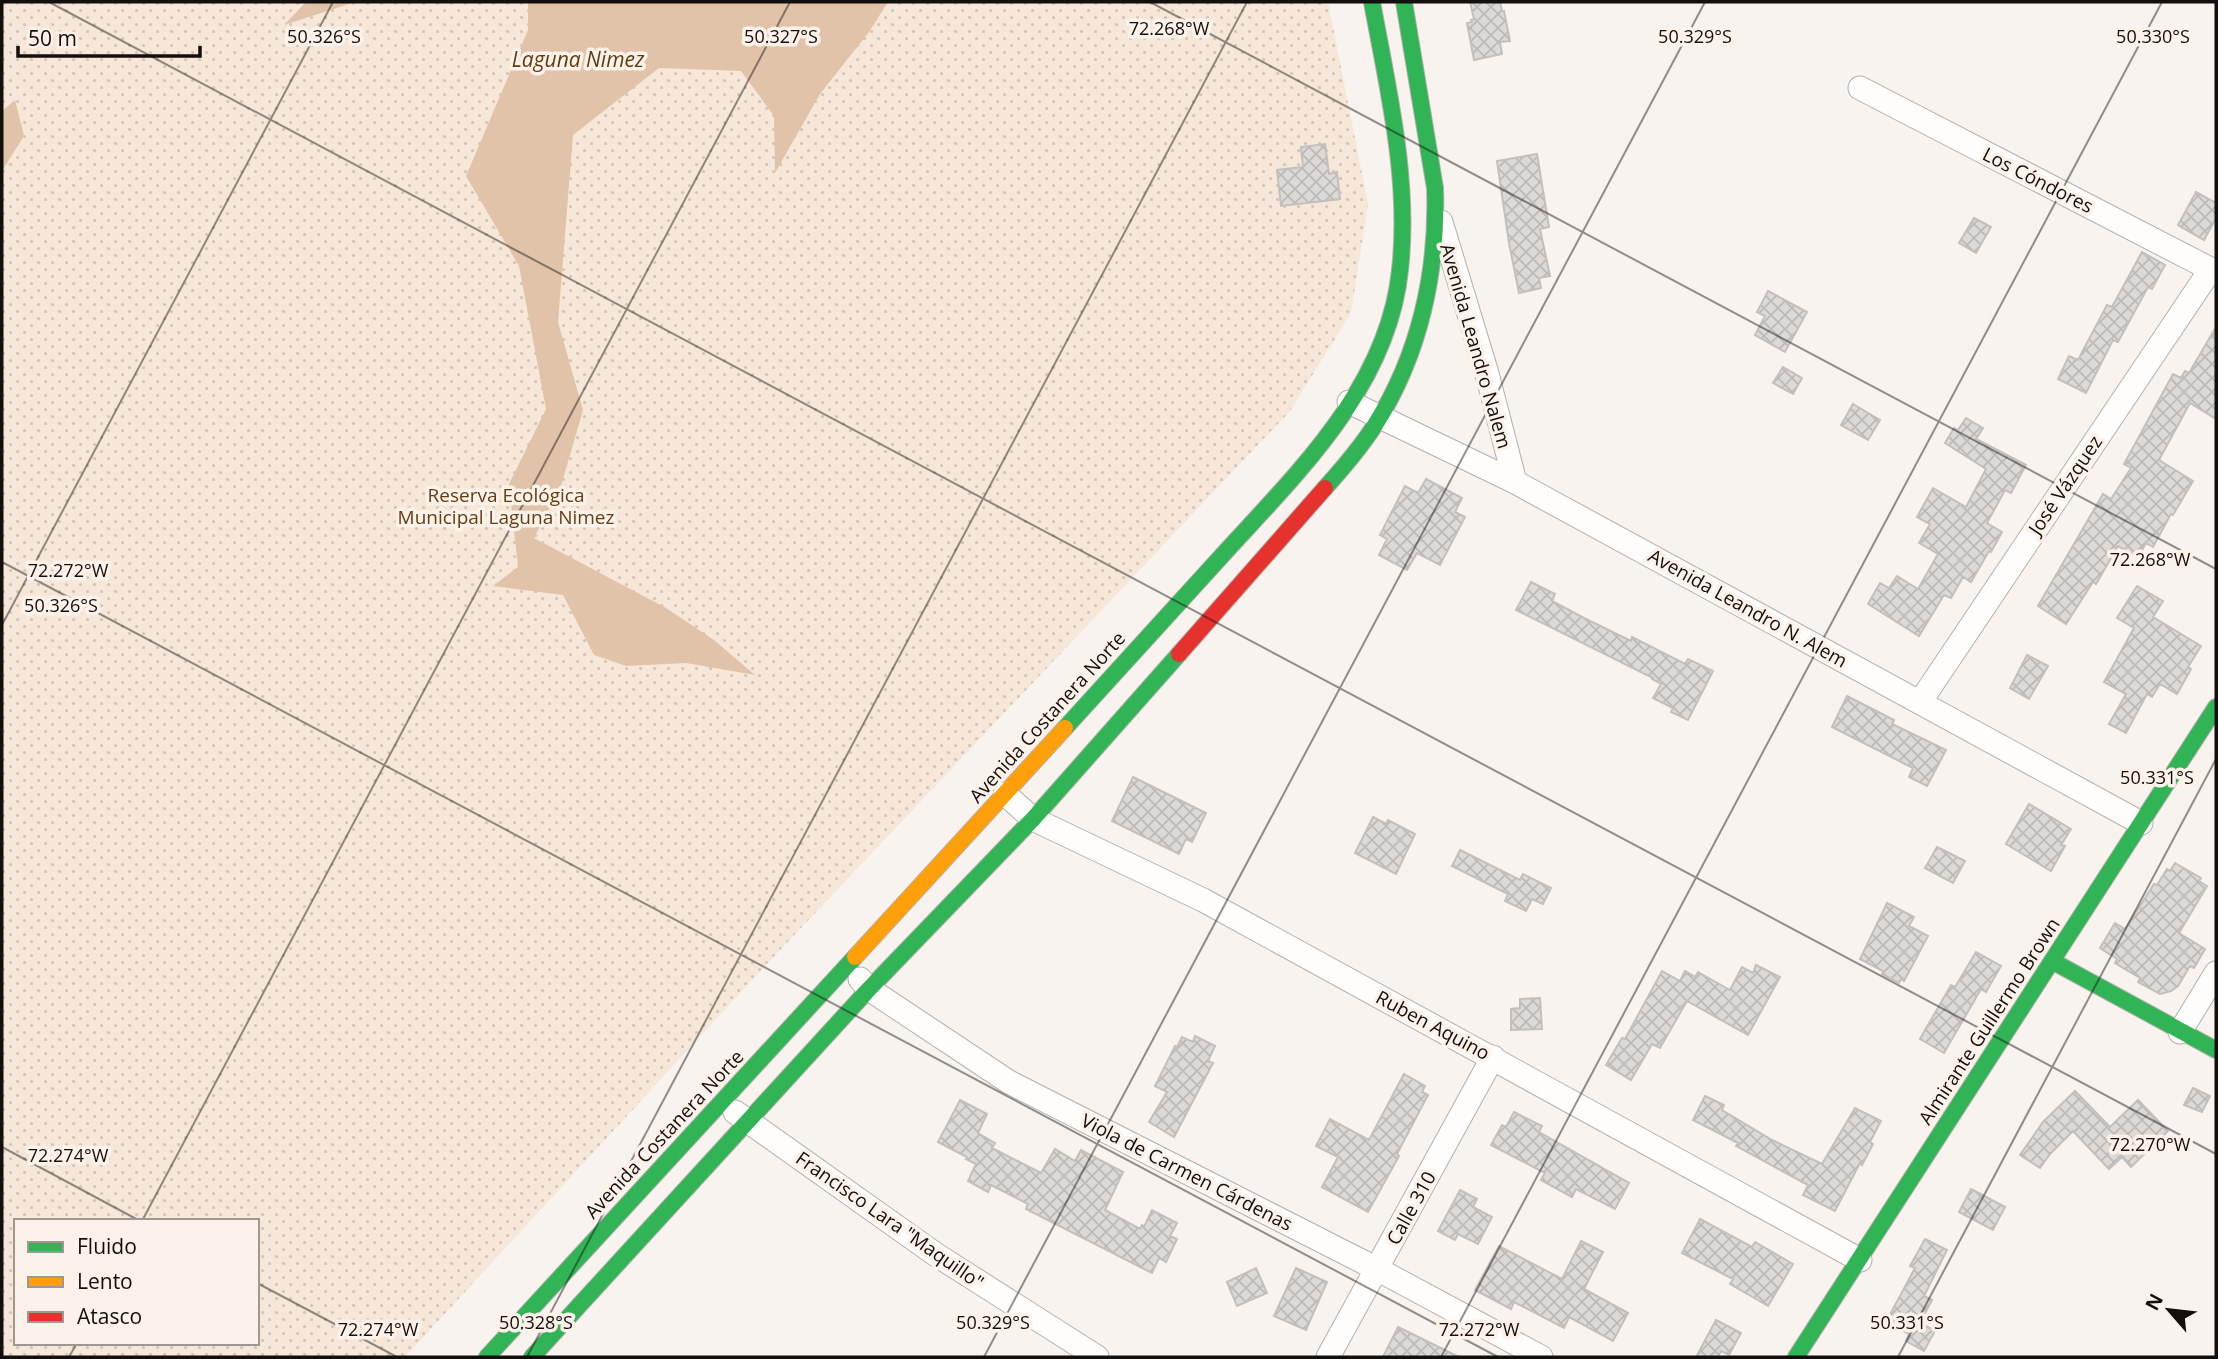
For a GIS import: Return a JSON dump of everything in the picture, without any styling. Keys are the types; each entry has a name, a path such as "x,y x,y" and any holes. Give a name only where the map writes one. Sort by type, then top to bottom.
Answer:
{"street":[{"name":"Avenida Costanera Norte","path":"487,1357 1293,477 1349,402 1376,358 1386,331 1400,268 1403,234 1399,161 1372,2"},
{"path":"532,1357 869,989 1033,819 1338,474 1380,417 1405,366 1422,316 1434,252 1437,210 1432,164 1404,2"},
{"name":"Los Cóndores","path":"1860,88 2213,271"},
{"name":"Avenida Leandro Nalem","path":"1437,210 1486,370 1515,482"},
{"name":"José Vázquez","path":"1920,702 2213,271"},
{"name":"Avenida Leandro N. Alem","path":"1349,402 1515,482 2141,823"},
{"name":"Almirante Guillermo Brown","path":"1796,1357 2216,707"},
{"name":"Ruben Aquino","path":"1005,794 1033,819 1203,901 1493,1057 1860,1260"},
{"path":"2052,961 2216,1050"},
{"name":"Viola de Carmen Cárdenas","path":"846,965 869,989 1009,1082 1377,1269 1541,1357"},
{"path":"2180,1032 2216,973"},
{"name":"Calle 310","path":"1328,1357 1493,1057"},
{"name":"Francisco Lara \"Maquillo\"","path":"722,1102 934,1254 1097,1357"}],"green space":[{"name":"Reserva Ecológica Municipal Laguna Nimez","path":"2,2 1328,2 1368,204 1351,313 1290,411 765,966 405,1357 2,1357"}],"water":[{"path":"306,2 355,2 284,25"},
{"name":"Laguna Nimez","path":"528,2 888,2 869,32 820,94 775,173 774,116 741,71 659,68 573,135 558,322 583,410 557,500 557,494 534,538 666,608 714,640 755,675 686,663 626,666 594,655 563,595 493,586 518,567 509,484 546,409 519,266 466,176 528,30"},
{"path":"15,100 24,136 2,171 2,111"}],"building":[{"path":"1470,2 1500,2 1510,41 1500,42 1502,54 1474,60 1467,23 1474,19"},
{"path":"1325,144 1329,174 1337,172 1340,199 1281,206 1277,170 1303,167 1301,147"},
{"path":"1537,154 1549,227 1540,229 1550,276 1539,278 1541,288 1519,293 1497,161"},
{"path":"2196,192 2216,203 2216,218 2204,240 2178,225"},
{"path":"1974,218 1991,227 1976,253 1959,243"},
{"path":"2142,252 2165,265 2152,289 2148,287 2118,342 2113,340 2086,393 2058,379 2069,356 2078,360 2107,305 2112,307"},
{"path":"1768,291 1807,312 1785,352 1755,335 1765,316 1757,312"},
{"path":"2216,327 2216,419 2190,403 2159,460 2193,481 2153,547 2146,543 2138,557 2118,546 2096,584 2093,582 2066,624 2038,606 2103,494 2111,499 2131,468 2124,464 2173,374 2181,378 2185,371 2189,373"},
{"path":"1783,367 1802,378 1793,394 1773,383"},
{"path":"1853,404 1880,420 1868,440 1841,425"},
{"path":"1966,418 1983,428 1976,439 2026,465 2011,493 2005,490 1987,523 2002,532 1991,552 1989,551 1971,582 1963,577 1951,598 1944,595 1919,636 1868,604 1880,583 1889,588 1897,576 1918,589 1938,554 1919,543 1930,524 1917,517 1933,488 1966,507 1986,469 1945,443 1954,428 1958,430"},
{"path":"1426,479 1462,498 1455,512 1465,517 1440,565 1417,553 1407,570 1379,555 1387,539 1380,535 1405,486 1418,493"},
{"path":"1531,582 1555,594 1552,601 1631,641 1632,637 1685,664 1688,659 1713,671 1688,720 1671,712 1673,708 1653,698 1661,684 1653,678 1516,610"},
{"path":"2137,586 2163,601 2153,617 2201,646 2188,667 2191,669 2177,694 2160,684 2152,697 2147,694 2126,733 2109,724 2126,694 2104,682 2134,628 2117,618"},
{"path":"2027,655 2048,666 2029,699 2010,688"},
{"path":"1847,696 1894,720 1892,724 1946,750 1927,786 1909,777 1913,768 1832,727"},
{"path":"1133,777 1206,813 1192,842 1186,839 1179,854 1112,821"},
{"path":"2029,804 2071,829 2061,845 2065,846 2051,871 2006,844"},
{"path":"1373,817 1386,824 1388,820 1415,834 1396,874 1355,853"},
{"path":"1937,847 1965,861 1953,883 1925,868"},
{"path":"1460,850 1520,880 1523,874 1551,888 1543,904 1532,899 1526,911 1505,901 1508,894 1452,866"},
{"path":"2175,863 2201,878 2199,881 2207,886 2179,933 2205,949 2194,968 2190,966 2178,986 2160,994 2138,982 2140,978 2115,963 2117,959 2100,948 2115,923 2125,929 2154,884 2157,885 2167,869 2170,871"},
{"path":"1887,903 1914,917 1909,926 1928,936 1904,981 1901,979 1899,983 1860,959"},
{"path":"1976,952 2001,966 1986,992 1981,989 1944,1053 1920,1039 1951,985 1955,987"},
{"path":"1756,965 1780,977 1748,1035 1687,1001 1660,1048 1652,1044 1631,1080 1606,1065 1622,1038 1625,1039 1662,971 1680,981 1685,971 1695,977 1698,972 1730,990 1742,967 1753,973"},
{"path":"1540,998 1542,1029 1511,1030 1511,1009 1520,1008 1520,999"},
{"path":"1195,1036 1215,1046 1208,1061 1213,1063 1174,1137 1149,1122 1167,1092 1155,1086 1182,1037 1193,1042"},
{"path":"1404,1074 1425,1086 1422,1092 1428,1095 1368,1212 1322,1187 1338,1157 1316,1146 1330,1119 1369,1140"},
{"path":"2193,1088 2210,1096 2202,1112 2184,1105"},
{"path":"2075,1091 2110,1127 2138,1100 2168,1131 2131,1167 2122,1157 2109,1169 2073,1131 2040,1168 2020,1155 2043,1122"},
{"path":"1705,1096 1724,1105 1722,1110 1772,1140 1822,1164 1855,1108 1881,1121 1870,1142 1873,1144 1835,1211 1803,1195 1808,1185 1736,1146 1738,1143 1693,1120"},
{"path":"960,1100 987,1114 978,1133 995,1143 992,1148 1041,1173 1055,1149 1075,1161 1081,1150 1123,1172 1105,1210 1140,1229 1142,1225 1144,1227 1152,1210 1177,1223 1170,1236 1177,1239 1166,1262 1159,1258 1152,1273 1026,1209 1028,1204 991,1185 988,1192 968,1181 976,1164 938,1142"},
{"path":"1514,1112 1542,1126 1539,1132 1629,1183 1615,1209 1576,1189 1572,1197 1541,1180 1545,1173 1491,1145 1502,1125 1506,1127"},
{"path":"1971,1189 2005,1207 1993,1230 1959,1212"},
{"path":"1460,1190 1477,1199 1473,1207 1492,1217 1478,1244 1458,1234 1455,1240 1438,1231"},
{"path":"1700,1219 1752,1247 1755,1242 1793,1264 1768,1306 1730,1284 1733,1279 1682,1253"},
{"path":"1925,1239 1947,1250 1924,1296 1932,1300 1920,1323 1935,1331 1924,1351 1906,1341 1909,1334 1886,1322 1915,1268 1910,1266"},
{"path":"1581,1241 1603,1252 1584,1289 1628,1313 1613,1341 1569,1317 1564,1328 1514,1302 1511,1309 1475,1290 1499,1246 1562,1279"},
{"path":"1256,1268 1267,1293 1237,1306 1227,1282"},
{"path":"1296,1268 1327,1282 1306,1330 1274,1316"},
{"path":"1716,1320 1741,1333 1729,1355 1721,1351 1718,1357 1696,1357"},
{"path":"1398,1327 1459,1357 1383,1357"}],"traffic: fast":[{"path":"1065,728 1306,463 1357,392 1377,354 1392,313 1400,270 1402,203 1396,135 1372,2"},
{"path":"1325,488 1364,441 1391,398 1415,341 1429,281 1435,188 1404,2"},
{"path":"532,1357 869,989 1033,819 1179,654"},
{"path":"1796,1357 2216,707"},
{"path":"487,1357 855,957"},
{"path":"2052,961 2216,1050"}],"traffic: slow":[{"path":"855,957 1065,728"}],"traffic: jam":[{"path":"1179,654 1325,488"}]}
